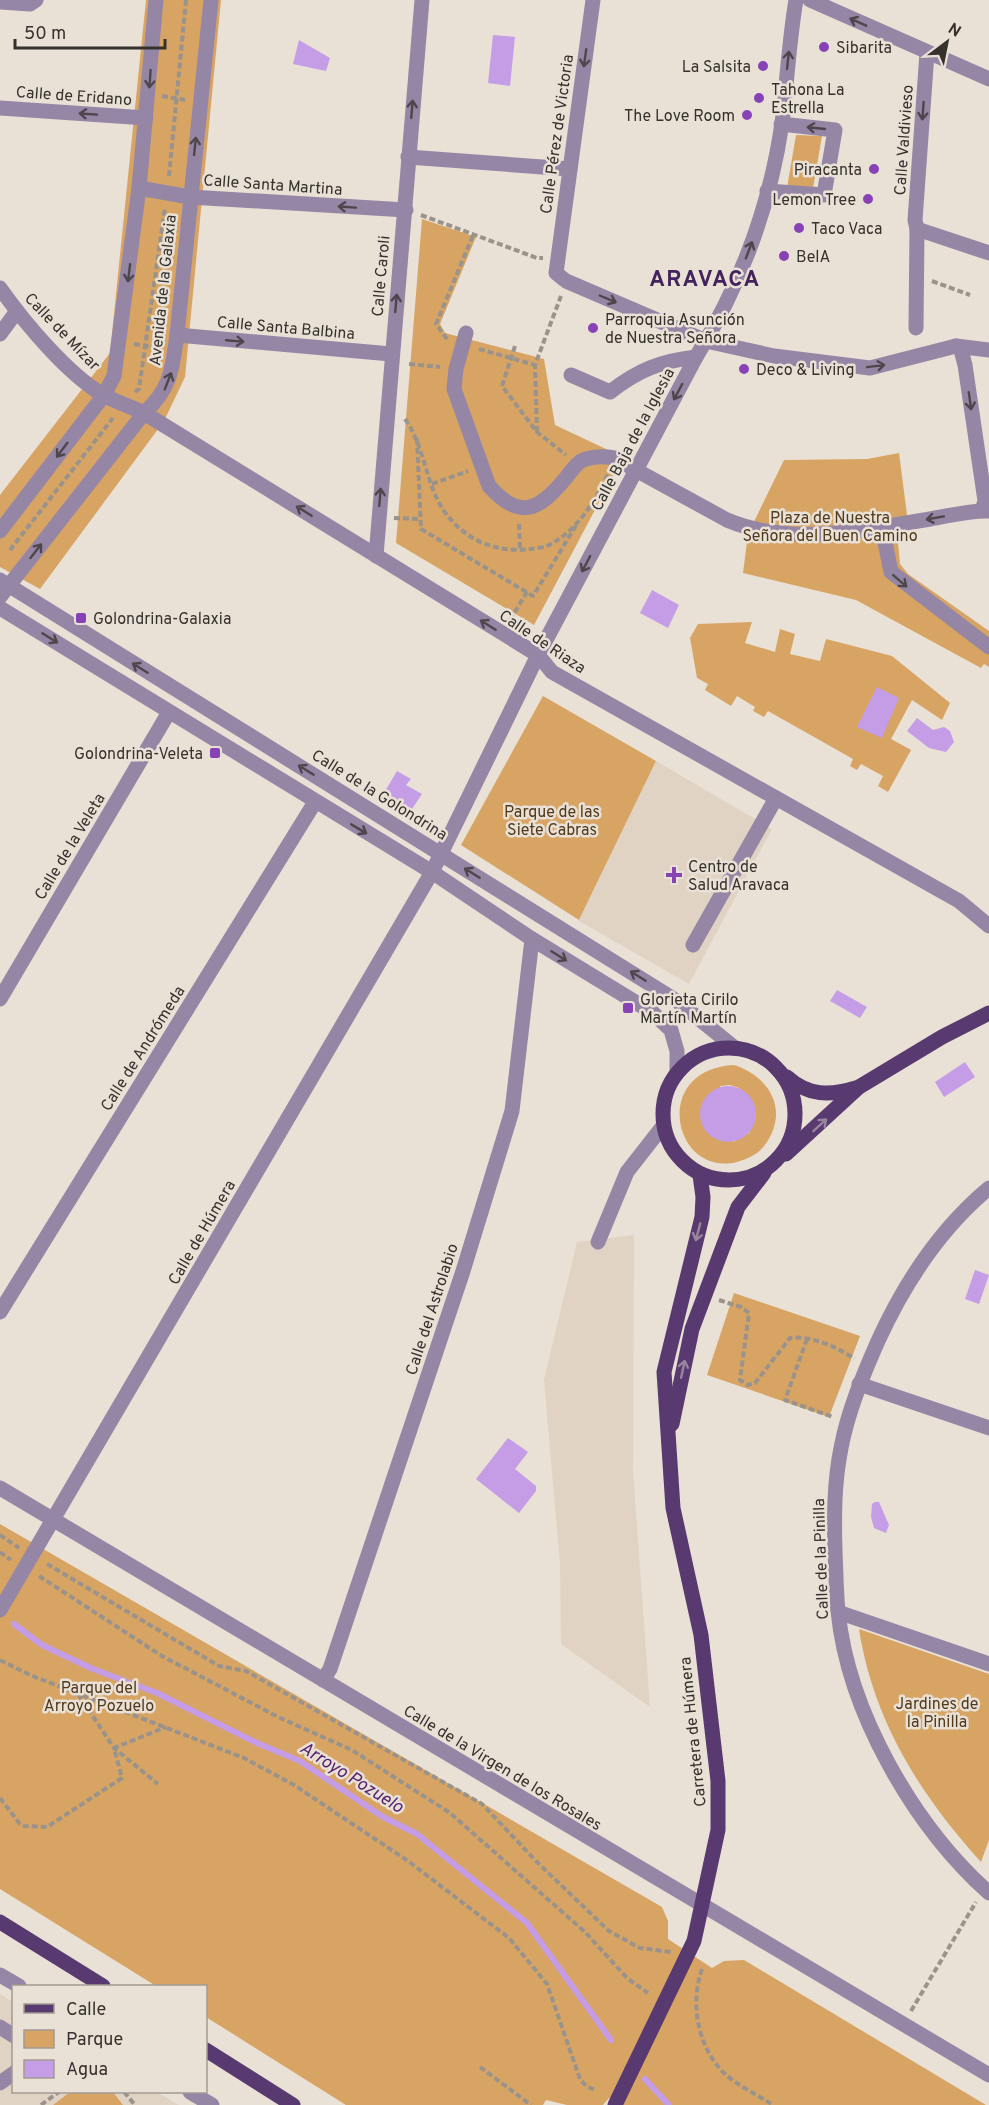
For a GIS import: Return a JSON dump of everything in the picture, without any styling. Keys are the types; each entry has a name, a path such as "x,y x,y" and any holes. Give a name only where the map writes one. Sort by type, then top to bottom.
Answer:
{"main road":[{"path":"859,1087 816,1129 764,1171 749,1178 733,1181 716,1180 700,1174 683,1162 670,1146 663,1126 662,1107 667,1088 677,1072 703,1053 735,1048 752,1052 780,1071 800,1089 838,1094 859,1087 942,1037 989,1013"},
{"path":"778,1160 789,1144 795,1125 795,1106 790,1087 780,1071"},
{"name":"Carretera de Húmera","path":"667,1447 692,1329 738,1207 764,1171"},
{"name":"Carretera de Húmera","path":"616,2103 687,1960 704,1906 718,1830 718,1781 700,1635 673,1508 667,1447 664,1372 702,1217 703,1197 700,1174"},
{"path":"0,1922 101,1985"},
{"path":"207,2051 293,2105"}],"street":[{"path":"0,2 30,4 36,0"},
{"name":"Avenida de la Galaxia","path":"0,531 104,395 114,376 139,188 156,0"},
{"name":"Avenida de la Galaxia","path":"3,588 144,413 162,395 172,372 211,0"},
{"name":"Calle Caroli","path":"376,556 422,0"},
{"name":"Calle Pérez de Victoria","path":"561,277 558,257 592,0"},
{"name":"Calle Baja de la Iglesia","path":"432,872 538,655 734,290 752,242 767,191 781,124 796,0"},
{"path":"810,0 989,79"},
{"name":"Calle Valdivieso","path":"916,328 917,229 915,220 927,53"},
{"name":"Calle de Eridano","path":"0,108 146,118"},
{"path":"767,191 824,195 835,130 781,124"},
{"path":"408,157 570,169"},
{"name":"Calle Santa Martina","path":"139,188 190,197 406,210"},
{"path":"917,229 989,253"},
{"path":"561,277 706,340 774,356 870,368 956,346 989,350"},
{"name":"Calle de Mízar","path":"0,288 17,311 55,353 104,395 144,413"},
{"path":"0,333 17,311"},
{"path":"464,338 456,369 454,389 489,486 500,498 518,507 532,508 542,504 580,462 600,456 614,458 727,520 766,533 792,536 882,527 985,511 964,356 956,346"},
{"name":"Calle Santa Balbina","path":"176,343 392,358"},
{"path":"571,375 610,392 626,379 663,361 696,357"},
{"name":"Calle de Riaza","path":"144,413 538,655 552,672 959,901 989,926"},
{"path":"882,527 891,572 989,647"},
{"name":"Calle de la Golondrina","path":"3,588 442,854 677,1001 735,1048"},
{"path":"0,608 432,872 662,1022 671,1030 677,1072"},
{"name":"Calle de la Veleta","path":"0,999 169,712"},
{"path":"693,945 776,798"},
{"name":"Calle de Andrómeda","path":"0,1312 315,802"},
{"name":"Calle de Húmera","path":"0,1610 432,872"},
{"name":"Calle del Astrolabio","path":"323,1680 330,1669 459,1283 512,1111 532,939"},
{"path":"598,1242 627,1172 663,1126"},
{"name":"Calle de la Pinilla","path":"987,1192 956,1220 922,1263 891,1311 859,1384 841,1447 834,1501 838,1612 852,1678 894,1778 944,1847 987,1885"},
{"path":"859,1384 989,1428"},
{"name":"Calle de la Virgen de los Rosales","path":"0,1488 989,2075"},
{"path":"838,1612 989,1664"},
{"path":"0,1975 17,1985"},
{"path":"193,2093 212,2105"}],"path":[{"path":"149,94 200,104"},
{"path":"406,210 537,258 558,257"},
{"path":"474,233 436,324 448,340 464,338 510,358 535,365"},
{"path":"916,275 970,295"},
{"path":"537,432 535,365 561,277"},
{"path":"120,343 176,343"},
{"path":"515,346 502,386 537,432 568,456"},
{"path":"392,358 456,369"},
{"path":"86,418 121,441"},
{"path":"417,435 421,529 533,596 579,520"},
{"path":"432,484 483,465"},
{"path":"518,507 520,550"},
{"path":"379,518 421,519"},
{"path":"502,634 526,592"},
{"path":"704,1296 741,1307 749,1313 740,1380 748,1385 755,1383 790,1338 807,1339 844,1351 866,1368"},
{"path":"807,1339 785,1400 848,1422"},
{"path":"0,1535 20,1548"},
{"path":"0,1552 14,1562"},
{"path":"38,1559 219,1666 246,1671 482,1804 538,1864 609,1931 640,1948 672,1952"},
{"path":"36,1574 162,1656 279,1717 352,1750 450,1813 585,1932 627,1978 648,1993"},
{"path":"0,1660 77,1693 244,1758 294,1785 408,1861 509,1938 547,1984 580,2079 586,2086 595,2090"},
{"path":"0,1667 7,1664"},
{"path":"77,1693 114,1748 158,1784"},
{"path":"114,1748 167,1727"},
{"path":"0,1798 20,1824 47,1827 122,1778 114,1748"},
{"path":"911,2011 987,1885"},
{"path":"702,1969 696,1998 700,2034 724,2073 773,2105"},
{"path":"480,2067 531,2105"},
{"path":"41,2105 56,2093"},
{"path":"126,2093 135,2105"}],"shaded area":[{"name":"Centro de Salud Aravaca","path":"656,761 772,829 689,984 579,921"},
{"path":"634,1235 633,1471 650,1707 561,1644 560,1564 544,1380 577,1242"},
{"path":"0,1994 12,2001 12,2093 159,2093 179,2105 0,2105"}],"green space":[{"path":"146,0 221,0 185,377 164,421 40,589 0,567 0,495 110,353"},
{"path":"796,135 822,136 813,188 787,188"},
{"path":"422,219 476,237 440,324 445,333 544,359 555,425 623,457 534,625 396,543"},
{"name":"Plaza de Nuestra Señora del Buen Camino","path":"899,453 909,530 897,532 900,564 908,574 989,631 989,667 984,664 981,668 856,600 743,573 748,534 784,460 867,459"},
{"path":"752,622 745,643 775,652 780,629 795,634 790,654 820,661 826,639 892,656 950,703 942,720 912,700 891,739 911,750 888,792 878,786 883,776 861,764 857,770 850,766 853,759 768,711 764,717 753,711 755,707 737,696 731,706 705,690 708,684 697,678 690,638 698,624"},
{"name":"Parque de las Siete Cabras","path":"543,696 656,761 579,920 461,845"},
{"path":"734,1065 758,1078 773,1097 776,1109 772,1133 764,1146 748,1158 737,1162 715,1163 698,1154 686,1139 680,1121 681,1102 690,1084 707,1071","holes":["730,1085 739,1088 756,1117 749,1133 733,1142 720,1086"]},
{"path":"734,1293 860,1336 829,1417 707,1375"},
{"name":"Parque del Arroyo Pozuelo","path":"0,1524 662,1907 668,1921 668,1939 712,1968 724,1961 744,1960 986,2105 621,2105 609,2098 603,2105 567,2105 546,2100 543,2105 346,2105 207,2018 207,1985 154,1985 0,1889"},
{"name":"Jardines de la Pinilla","path":"859,1629 989,1674 989,1840 981,1862 938,1810 902,1754 875,1694"},
{"path":"69,2093 114,2093 123,2105 53,2105"}],"water":[{"path":"493,35 515,37 510,86 488,83"},
{"path":"299,40 330,58 326,71 293,64"},
{"path":"652,590 679,605 668,628 640,613"},
{"path":"877,687 899,698 882,738 857,727"},
{"path":"917,718 933,730 944,727 950,731 954,742 946,752 929,748 907,731"},
{"path":"397,771 411,779 406,785 422,794 412,809 384,793"},
{"path":"837,990 867,1007 860,1018 830,1001"},
{"path":"965,1062 975,1077 944,1097 935,1082"},
{"path":"722,1086 734,1086 744,1090 752,1098 756,1114 752,1130 744,1138 734,1142 722,1142 712,1138 704,1130 700,1120 700,1108 704,1098 712,1090"},
{"path":"975,1270 989,1275 979,1304 965,1299"},
{"path":"508,1438 528,1452 515,1469 536,1486 536,1491 519,1513 476,1479"},
{"path":"879,1502 889,1525 886,1533 874,1528 871,1517 872,1504"}],"waterway":[{"name":"Arroyo Pozuelo","path":"14,1624 42,1645 93,1669 157,1693 257,1743 300,1761 383,1817 417,1834 527,1923 611,2040"},
{"name":"Arroyo Pozuelo","path":"645,2079 669,2105"}],"place":[{"name":"Sibarita","path":"824,47"},
{"name":"La Salsita","path":"763,66"},
{"name":"Tahona La Estrella","path":"759,98"},
{"name":"The Love Room","path":"747,115"},
{"name":"Piracanta","path":"874,169"},
{"name":"Lemon Tree","path":"868,199"},
{"name":"Taco Vaca","path":"799,228"},
{"name":"BelA","path":"784,256"},
{"name":"Parroquia Asunción de Nuestra Señora","path":"593,328"},
{"name":"Deco & Living","path":"744,369"},
{"name":"Golondrina-Galaxia","path":"81,618"},
{"name":"Golondrina-Veleta","path":"215,753"},
{"name":"Centro de Salud Aravaca","path":"674,875"},
{"name":"Glorieta Cirilo Martín Martín","path":"628,1008"}],"district":[{"name":"ARAVACA","path":"705,278"}]}
